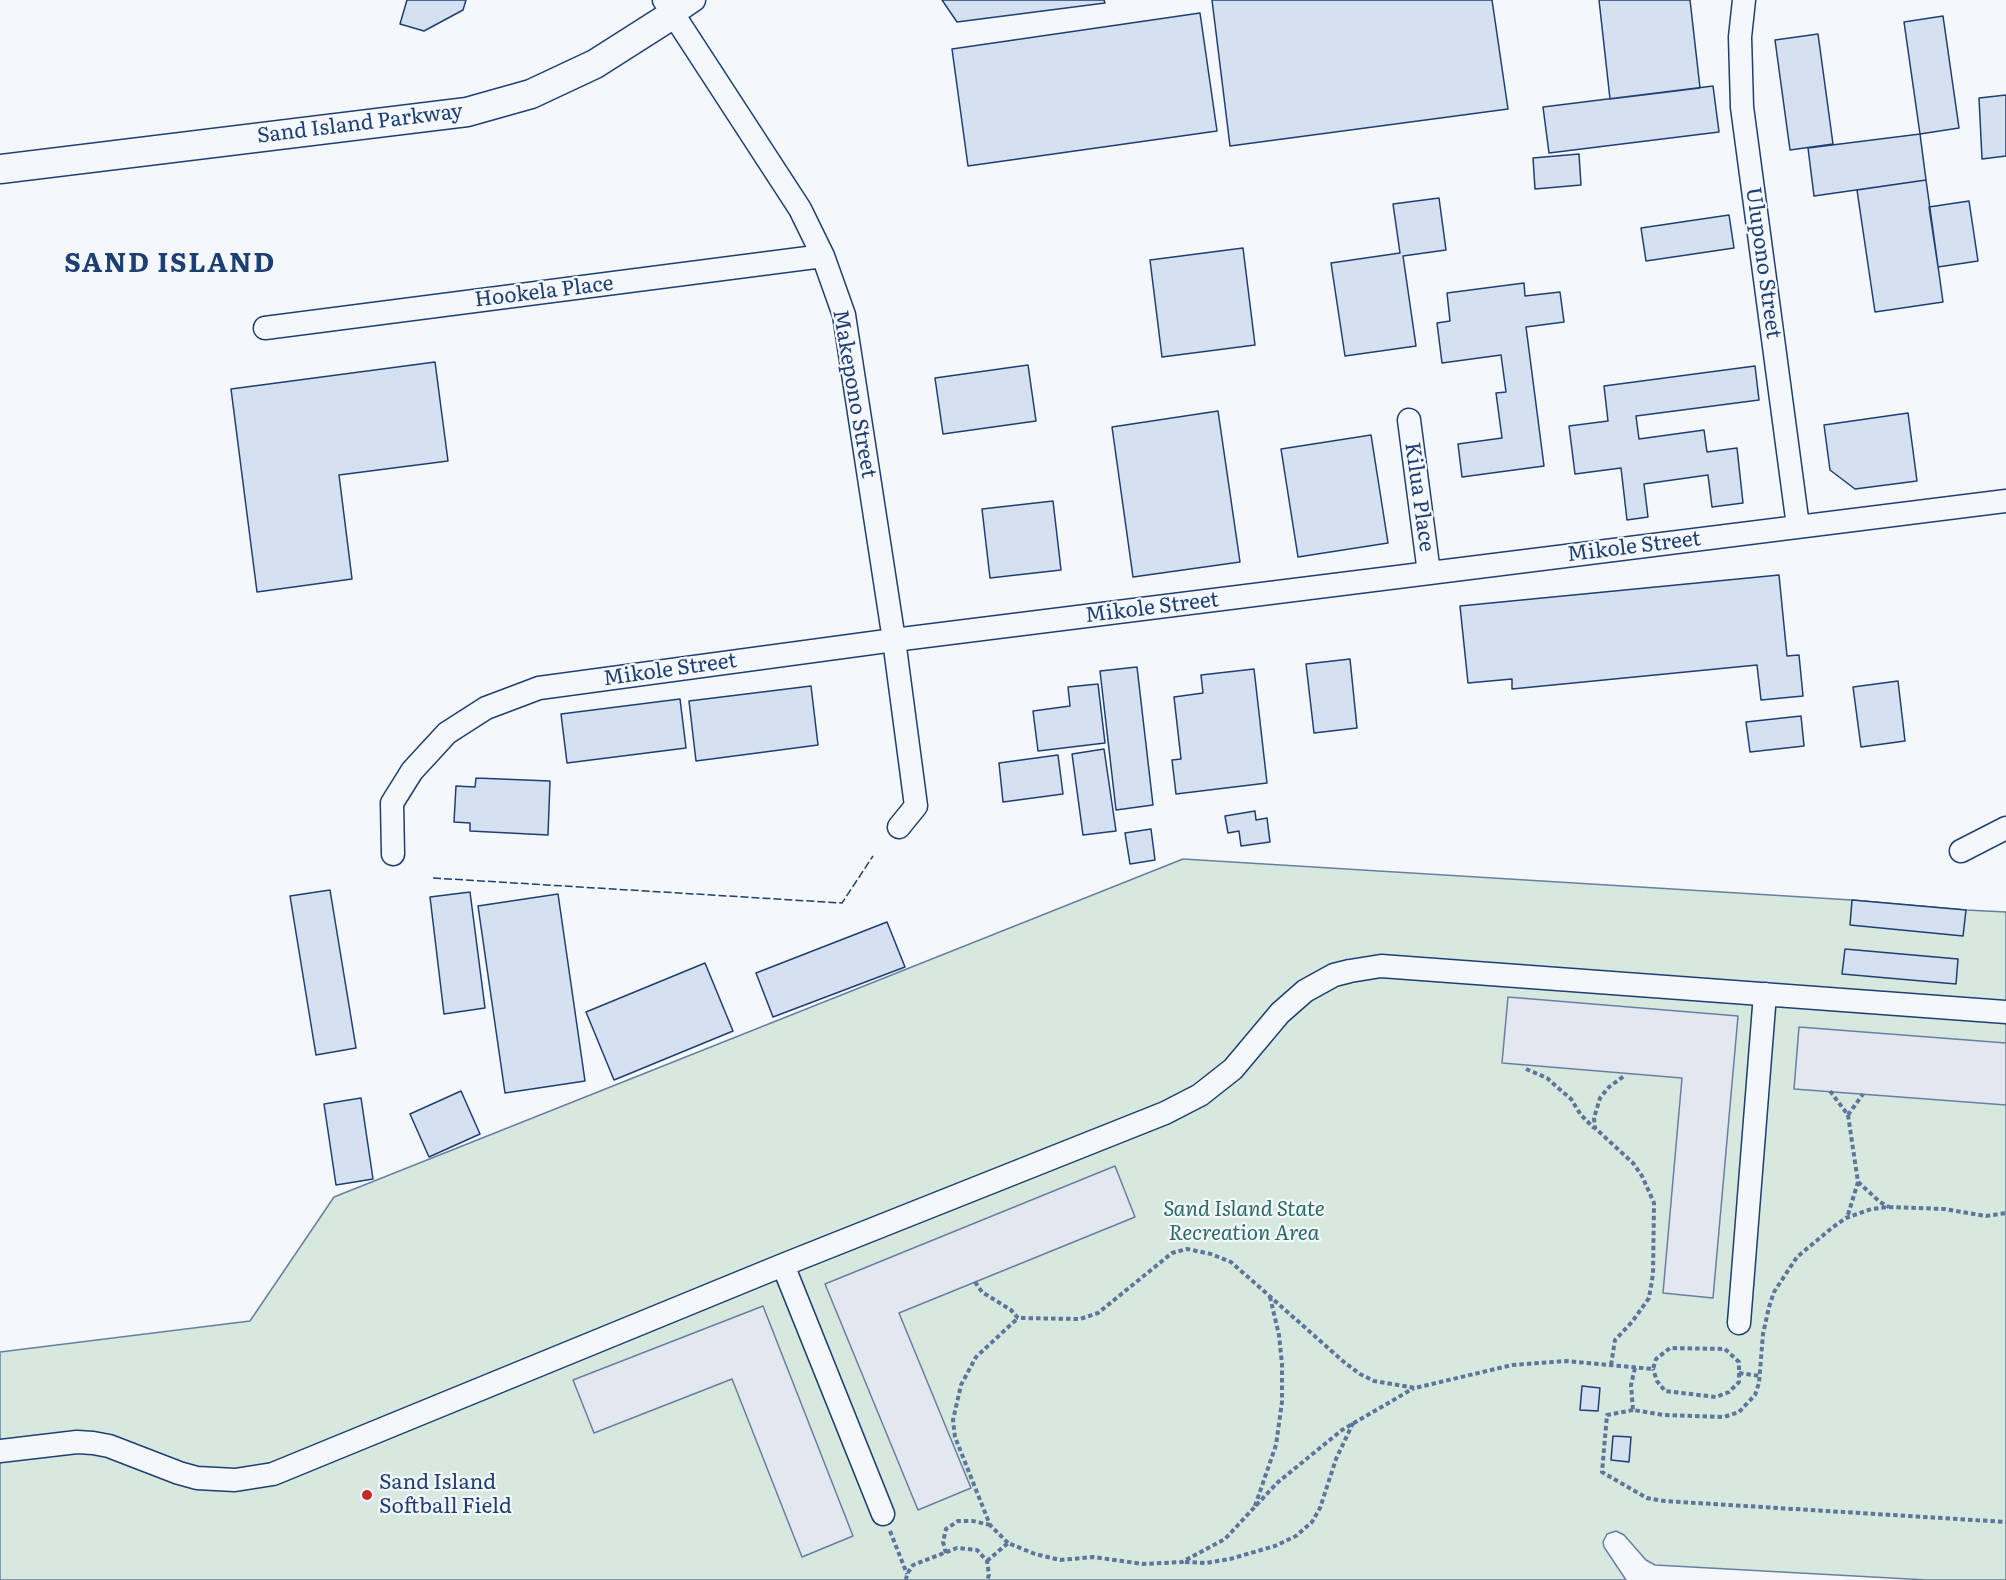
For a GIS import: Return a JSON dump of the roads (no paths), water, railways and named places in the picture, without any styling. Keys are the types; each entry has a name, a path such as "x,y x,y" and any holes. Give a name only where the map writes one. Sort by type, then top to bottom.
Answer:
{"main road":[{"name":"Sand Island Parkway","path":"0,169 467,112 531,94 584,69 677,5"}],"street":[{"name":"Ulupono Street","path":"1744,0 1740,37 1742,107 1798,526"},
{"name":"Makepono Street","path":"677,5 800,209 823,256 844,315 894,640 916,806 899,826"},
{"name":"Hookela Place","path":"265,328 823,256"},
{"name":"Kilua Place","path":"1408,420 1429,573"},
{"name":"Mikole Street","path":"393,854 392,803 412,771 447,733 486,708 539,688 894,640 2006,501"},
{"path":"1961,850 2006,828"},
{"path":"0,1451 61,1443 93,1443 179,1473 216,1480 254,1478 301,1463 783,1265 1183,1105 1233,1069 1280,1013 1305,991 1327,978 1350,970 1381,966 2006,1012"},
{"path":"1739,1323 1765,994"},
{"path":"783,1265 883,1514"}],"place":[{"name":"Sand Island Softball Field","path":"367,1495"}],"district":[{"name":"SAND ISLAND","path":"170,264"}],"park label":[{"name":"Sand Island State Recreation Area","path":"1244,1222"}]}
